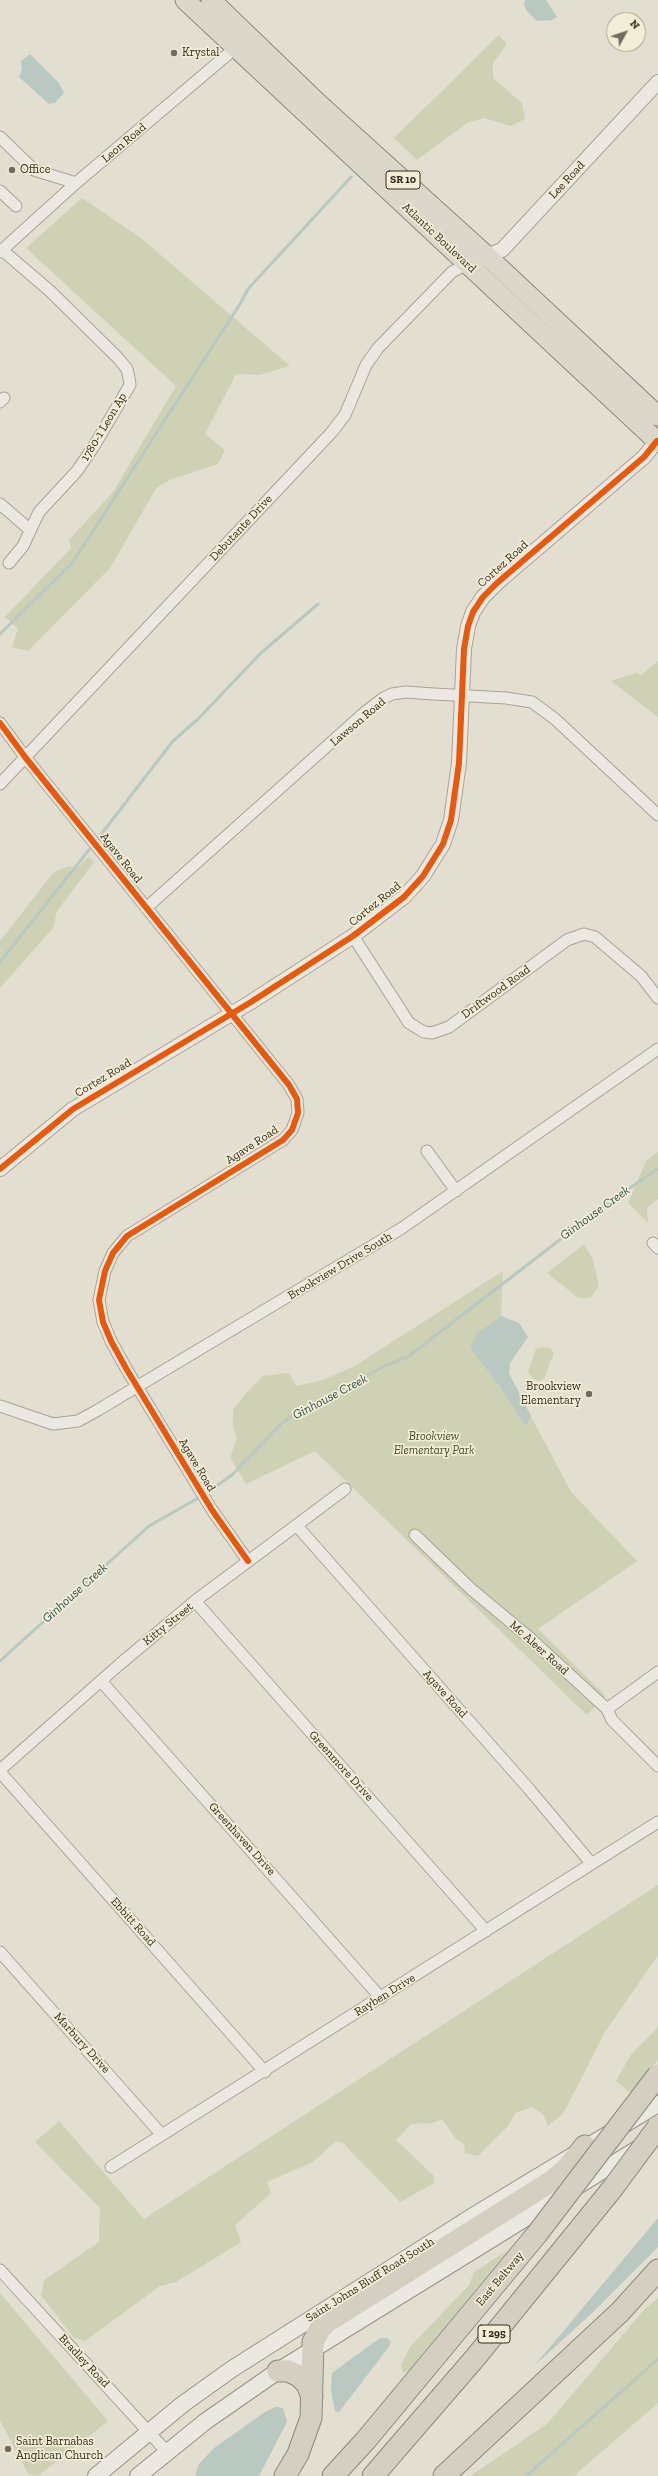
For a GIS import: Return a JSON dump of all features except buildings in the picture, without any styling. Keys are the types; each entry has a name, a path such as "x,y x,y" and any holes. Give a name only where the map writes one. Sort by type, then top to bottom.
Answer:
{"highway":[{"name":"Atlantic Boulevard","path":"185,0 242,42 487,256 658,416"},
{"name":"Atlantic Boulevard","path":"211,0 242,42 467,264 635,421 658,438"},
{"name":"East Beltway","path":"333,2476 366,2440 537,2234 658,2075"},
{"name":"I 295","path":"373,2476 474,2358 612,2189 658,2127"},
{"path":"285,2476 305,2438 311,2418 313,2399 312,2351 316,2335 327,2322 552,2181 567,2168 585,2146"},
{"path":"444,2476 620,2312 658,2270"},
{"path":"278,2371 293,2373 303,2380 313,2399"}],"main road":[{"name":"Saint Johns Bluff Road South","path":"96,2476 183,2404 308,2319 585,2146 658,2104"},
{"path":"138,2476 206,2421 278,2371 658,2138"}],"street":[{"name":"Leon Road","path":"1,251 76,183 242,42"},
{"name":"Lee Road","path":"467,264 502,250 658,82"},
{"path":"0,137 34,170 76,183"},
{"path":"0,192 16,206"},
{"name":"1780-1 Leon Ap","path":"1,251 50,291 118,358 127,369 130,378 130,385 94,446 76,471 39,512 29,529 23,546 10,563"},
{"name":"Debutante Drive","path":"0,784 332,433 345,415 366,365 378,348 452,272 467,264"},
{"name":"Cortez Road","path":"0,1169 73,1109 251,1002 353,936 404,897 423,876 443,844 451,820 456,788 463,696 464,649 468,626 483,597 644,457 658,438"},
{"path":"0,504 29,529"},
{"name":"Lawson Road","path":"146,908 382,699 406,692 521,700 541,708 658,815"},
{"name":"Agave Road","path":"0,723 25,757 230,1014 289,1085 297,1099 298,1113 292,1130 283,1140 127,1236 113,1253 105,1271 99,1300 103,1322 111,1341 212,1510 248,1561"},
{"name":"Driftwood Road","path":"353,936 409,1023 424,1032 432,1032 449,1027 567,940 584,934 595,937 641,976 658,998"},
{"name":"Brookview Drive South","path":"0,1408 53,1424 78,1421 138,1387 402,1228 658,1049"},
{"path":"426,1151 456,1191"},
{"name":"Kitty Street","path":"0,1771 101,1681 195,1601 345,1489"},
{"name":"Agave Road","path":"297,1526 529,1789 591,1863"},
{"name":"Mc Aleer Road","path":"415,1535 471,1589 531,1640 607,1709 612,1720 658,1766"},
{"name":"Greenmore Drive","path":"195,1601 486,1931"},
{"path":"607,1709 658,1672"},
{"name":"Greenhaven Drive","path":"101,1681 381,1998"},
{"name":"Ebbitt Road","path":"0,1771 265,2072"},
{"name":"Rayben Drive","path":"111,2167 265,2072 591,1863 658,1822"},
{"name":"Marbury Drive","path":"0,1952 162,2135"},
{"name":"Bradley Road","path":"0,2270 167,2452"}],"green space":[{"path":"499,35 507,44 493,63 493,78 522,103 525,119 511,126 484,118 467,123 417,160 394,138"},
{"path":"82,198 141,238 290,366 259,375 236,374 205,434 225,450 218,464 172,479 157,487 110,568 28,651 12,647 18,629 5,617 71,548 69,540 113,492 176,386 26,248"},
{"path":"658,661 658,717 611,681 636,673 641,675"},
{"path":"88,857 94,862 57,911 53,928 0,988 0,941 54,872 69,866 76,869"},
{"path":"658,1152 658,1199 647,1207 648,1223 628,1203 646,1161"},
{"path":"584,1244 593,1260 599,1286 591,1297 583,1299 576,1296 547,1273"},
{"name":"Brookview Elementary Park","path":"503,1271 501,1316 477,1333 501,1388 526,1427 531,1416 571,1492 637,1561 538,1629 606,1696 587,1715 315,1451 246,1484 230,1457 237,1439 233,1427 233,1410 247,1392 263,1376 289,1373 296,1386 323,1380 353,1367"},
{"path":"543,1347 549,1348 553,1351 553,1356 544,1378 540,1381 534,1379 528,1372 536,1349"},
{"path":"658,1885 658,1955 605,2032 563,2114 548,2126 543,2114 532,2107 515,2113 508,2126 478,2156 465,2153 464,2144 456,2139 442,2119 433,2123 411,2124 396,2140 434,2176 434,2183 400,2202 343,2143 336,2141 313,2162 267,2182 271,2193 235,2225 241,2242 176,2282 160,2286 85,2341 74,2338 41,2295 44,2280 99,2242 100,2208 35,2142 59,2121 144,2219"},
{"path":"658,2027 658,2059 633,2095 616,2081 630,2056"},
{"path":"507,2251 408,2371 403,2373 401,2365 410,2347 469,2285 474,2272"},
{"path":"0,2293 108,2421 38,2476 28,2474 0,2420"},
{"path":"658,2298 658,2403 574,2476 470,2476 547,2424 643,2311"}],"shaded area":[{"path":"525,0 546,0 557,17 552,20 537,21 526,10 524,4"},
{"path":"30,54 59,83 64,93 55,103 49,104 19,77 22,69 21,61"},
{"path":"501,1316 519,1323 528,1337 510,1363 509,1373 531,1416 526,1427 501,1388 470,1347 477,1333"},
{"path":"658,2218 658,2247 591,2314 535,2365"},
{"path":"380,2338 387,2338 391,2342 388,2348 339,2412 335,2411 331,2390 332,2373"},
{"path":"276,2407 283,2408 287,2422 259,2476 195,2476 199,2464 214,2448 265,2412"}],"waterway":[{"path":"0,634 73,562 240,304 248,289 351,177"},
{"path":"96,841 173,741 198,719 261,653 318,604"},
{"path":"0,962 92,846"},
{"name":"Ginhouse Creek","path":"205,1494 232,1475 282,1423 300,1411 385,1366 409,1356 605,1205 658,1169"},
{"name":"Ginhouse Creek","path":"0,1661 149,1526 200,1497"},
{"path":"526,2476 658,2359"}],"cycle path":[{"path":"0,1169 73,1109 251,1002 353,936 404,897 423,876 443,844 451,820 459,763 464,649 468,626 473,612 483,597 497,583 644,457 657,441"},
{"path":"0,723 25,757 289,1085 297,1099 298,1113 292,1130 283,1140 127,1236 113,1253 105,1271 99,1300 103,1322 111,1341 127,1370 212,1510 248,1561"}],"place":[{"name":"Krystal","path":"174,53"},
{"name":"Office","path":"12,170"},
{"name":"Brookview Elementary","path":"589,1394"},
{"name":"Saint Barnabas Anglican Church","path":"8,2449"}]}
